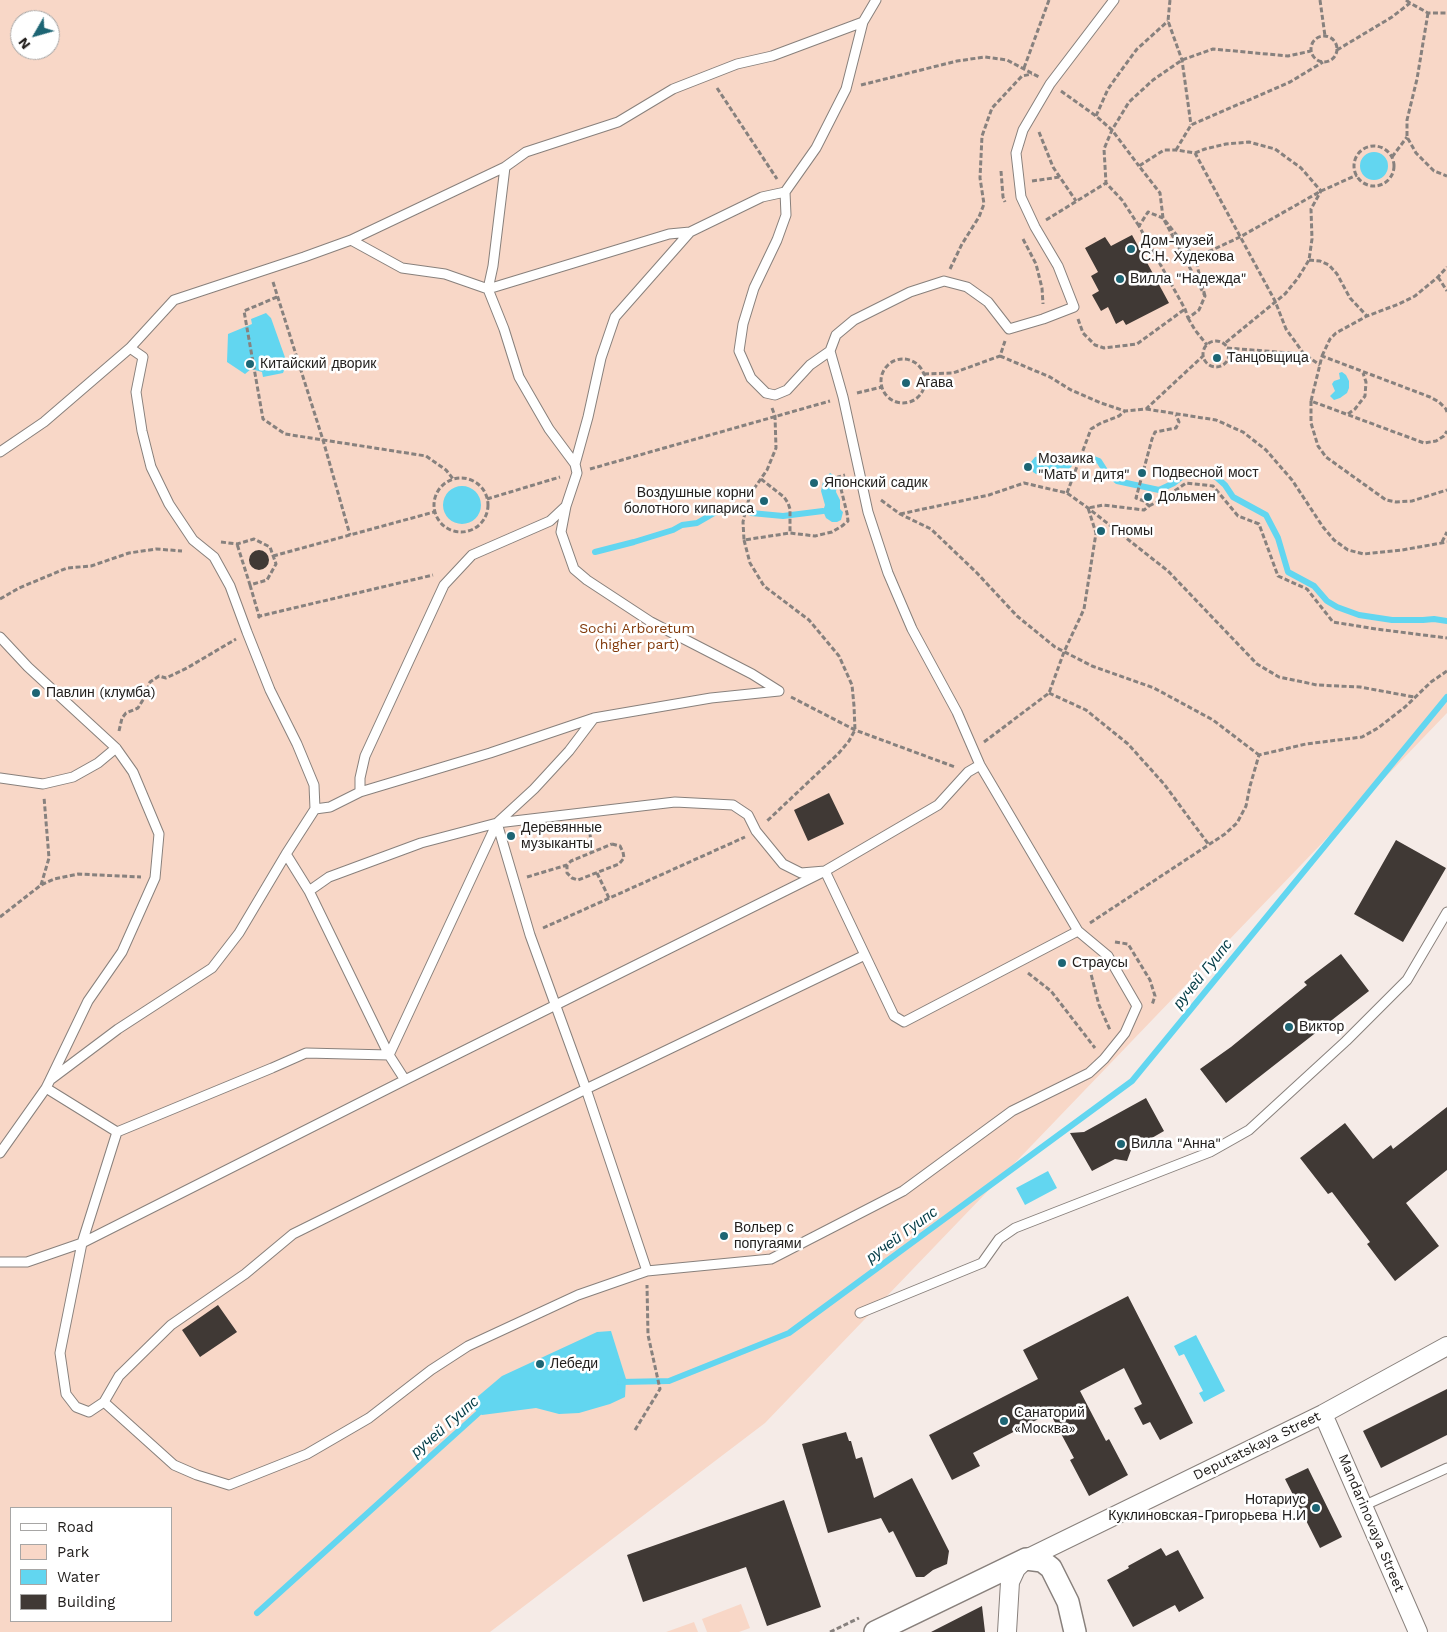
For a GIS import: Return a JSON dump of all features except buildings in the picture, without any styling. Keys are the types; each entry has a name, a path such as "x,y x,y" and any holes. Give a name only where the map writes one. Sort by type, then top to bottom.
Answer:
{"street":[{"name":"Deputatskaya Street","path":"875,1632 1323,1414 1447,1346"},
{"name":"Mandarinovaya Street","path":"1323,1414 1418,1632"},
{"path":"1007,1632 1010,1582 1016,1569 1026,1559 1042,1561 1052,1568 1068,1602 1075,1632"}],"lane":[{"path":"830,351 810,365 787,390 775,395 766,393 751,378 738,351 743,324 754,288 777,240 786,215 785,192 816,148 846,89 863,22 876,0"},
{"path":"104,1402 174,1465 197,1475 229,1485 307,1454 368,1418 431,1370 468,1346 578,1295 647,1271 771,1259 903,1191 1012,1111 1089,1073 1104,1059 1125,1033 1137,1006 1108,956 1078,931 980,765 957,712 912,629 895,589 868,512 843,397 830,351 836,334 854,320 910,292 944,281 967,287 988,302 1010,328 1043,319 1074,307 1058,266 1035,227 1021,197 1016,152 1023,130 1050,84 1114,0"},
{"path":"0,452 44,422 130,348 174,300 351,240 505,167 526,152 618,122 673,89 737,64 772,56 863,22"},
{"path":"505,167 493,266 488,289 504,329 518,377 549,429 576,468"},
{"path":"351,240 402,268 445,274 488,289 669,234 690,232 762,197 785,192"},
{"path":"690,232 615,317 600,358 561,532 574,569 587,580 651,622 752,674 779,692"},
{"path":"48,1084 118,1029 212,968 239,933 315,809 314,785 297,744 270,690 230,586 214,557 193,540 169,504 151,466 142,431 136,392 144,357 130,348"},
{"path":"360,792 360,778 365,756 444,585 472,555 550,521 566,506"},
{"path":"0,637 28,667 116,748 133,772 159,834 155,878 122,952 88,1001 48,1084 0,1153"},
{"path":"315,809 330,807 360,792 490,753 594,718 711,698 779,692"},
{"path":"389,1055 497,823 534,789 569,752 594,718"},
{"path":"0,778 43,784 73,777 98,763 116,748"},
{"path":"0,1262 27,1262 82,1243 825,871 938,804 968,772 980,765"},
{"path":"309,891 329,877 422,842 497,823 675,802 734,805 748,815 756,831 783,864 801,873 825,871"},
{"path":"497,823 530,935 586,1089 647,1271"},
{"path":"286,854 309,891 389,1055 405,1080"},
{"path":"825,871 894,1016 904,1022 1078,931"},
{"path":"860,1313 982,1263 999,1239 1015,1228 1210,1152 1249,1130 1346,1041 1407,980 1447,912"},
{"path":"117,1132 82,1243 60,1353 66,1394 76,1407 89,1412 104,1402 118,1376 171,1324 245,1274 293,1234 586,1089 865,955"},
{"path":"117,1132 306,1053 389,1055"},
{"path":"48,1084 117,1132"},
{"path":"1362,1506 1447,1468"}],"path":[{"path":"1024,68 1049,0"},
{"path":"1170,0 1168,21 1182,60 1192,125"},
{"path":"1320,0 1325,36"},
{"path":"1406,0 1428,13 1447,14"},
{"path":"1176,150 1192,125 1290,82 1323,62 1332,59 1337,50 1392,17 1410,3"},
{"path":"1428,13 1407,120 1407,137 1416,153 1434,171 1447,176"},
{"path":"1096,116 1108,89 1137,49 1168,21"},
{"path":"1323,62 1316,60 1311,51 1314,41 1325,36 1334,41 1337,50"},
{"path":"1207,345 1194,330 1185,309 1139,226 1122,200 1106,184 1104,149 1112,130 1129,102 1153,80 1182,60 1213,49 1288,56 1311,51"},
{"path":"846,89 957,61 985,57 1007,60 1024,68 1096,116 1112,130 1160,193 1163,218 1205,296"},
{"path":"944,281 962,244 979,217 984,204 980,178 982,136 992,108 1022,76 1033,74"},
{"path":"710,76 785,192"},
{"path":"1032,115 1053,167 1076,201"},
{"path":"1392,157 1407,137"},
{"path":"1139,166 1164,150 1195,153 1219,146 1249,142 1275,149 1301,168 1321,191"},
{"path":"1372,146 1380,147 1392,157 1394,164 1393,172 1390,179 1384,183 1376,186 1368,185 1357,175 1354,168 1355,160 1365,149 1372,146"},
{"path":"1195,153 1275,301 1286,329 1304,354 1320,365"},
{"path":"1195,258 1240,237 1321,191 1357,175"},
{"path":"1019,183 1060,177"},
{"path":"1035,227 1106,184"},
{"path":"1224,344 1285,294 1298,278 1309,260 1312,239 1310,208 1321,191"},
{"path":"1139,226 1148,212 1163,218 1195,258 1205,296 1199,310 1188,318"},
{"path":"1309,260 1320,261 1329,265 1337,274 1350,298 1367,316"},
{"path":"1447,267 1438,277 1410,299 1367,316 1336,332 1330,339 1322,356 1311,401 1311,423 1318,446 1326,457 1386,500 1396,502 1412,501 1447,490"},
{"path":"269,269 350,535"},
{"path":"1438,277 1447,291"},
{"path":"277,297 244,311 263,419 285,434 426,456 446,470 454,480"},
{"path":"1074,307 1083,332 1095,345 1104,348 1137,344 1185,309"},
{"path":"1000,356 1010,328"},
{"path":"1214,341 1224,344 1227,348 1228,358 1220,367 1210,366 1204,361 1203,351 1207,345 1214,341"},
{"path":"1227,348 1304,354"},
{"path":"924,374 953,373 1000,356 1050,377 1071,390 1125,411 1146,409 1216,420 1243,432 1266,450 1292,480 1323,527 1334,540 1348,550 1364,554 1447,542"},
{"path":"1146,409 1203,356"},
{"path":"1322,356 1439,402 1447,412"},
{"path":"897,360 914,361 924,374 925,383 922,391 917,398 910,401 901,402 893,400 882,387 884,370 889,364 897,360"},
{"path":"1347,414 1355,409 1365,396 1366,382 1363,372"},
{"path":"486,498 576,468 882,387"},
{"path":"530,935 756,831 838,754 855,730 852,686 839,656 809,620 764,586 750,563 744,540 743,522 746,508 751,493 767,470 776,448 775,416 766,393"},
{"path":"1311,401 1424,442 1436,441 1444,436 1447,431"},
{"path":"1067,493 1091,429 1119,416 1125,411"},
{"path":"1149,506 1144,501 1136,498 1152,439 1155,432 1176,428 1179,422 1176,415"},
{"path":"744,540 790,534 815,536 832,532 848,521 838,477"},
{"path":"464,479 474,482 482,489 486,498 487,509 484,519 477,527 467,531 457,532 447,529 440,522 435,512 434,502 437,492 444,484 454,480 464,479"},
{"path":"761,480 784,497 788,503 790,509 790,534"},
{"path":"1088,508 1103,504 1144,510 1186,482 1213,486 1238,516 1259,524 1278,576 1307,589 1333,622 1376,630 1447,638"},
{"path":"900,514 989,495 1024,483 1067,493 1168,571 1257,664 1279,677 1317,685 1360,687 1415,697"},
{"path":"862,486 900,514 931,529 977,573 1017,616 1055,647 1092,666 1162,692 1213,720 1259,755"},
{"path":"974,749 1049,693 1064,652 1084,609 1096,533 1088,508"},
{"path":"273,556 435,512"},
{"path":"1442,543 1447,532"},
{"path":"250,585 267,580 276,564 270,547 254,539 237,544 250,585 260,616"},
{"path":"0,599 19,588 68,568 91,566 129,553 156,549 185,551 214,557"},
{"path":"116,748 122,718 126,713 138,708 150,682 159,676 166,678 218,651 247,632 260,616 458,569"},
{"path":"1259,755 1306,744 1362,737 1378,728 1431,682 1447,671"},
{"path":"779,692 855,730 968,772"},
{"path":"1049,693 1086,710 1128,744 1164,784 1209,845"},
{"path":"1078,931 1209,845 1237,824 1246,806 1259,755"},
{"path":"41,885 49,858 43,784"},
{"path":"587,813 592,852"},
{"path":"514,880 567,865 571,861 612,844 620,846 623,852 624,858 620,864 578,880 572,878 567,873 567,865"},
{"path":"597,872 609,898"},
{"path":"0,917 41,885 54,879 78,874 155,878"},
{"path":"1113,941 1128,944 1150,980 1155,996 1152,1004 1131,1023"},
{"path":"1091,942 1091,974 1099,1005 1116,1044"},
{"path":"1015,964 1052,991 1104,1059"},
{"path":"635,1430 660,1389 648,1335 647,1271"}],"green space":[{"name":"Sochi Arboretum (higher part)","path":"0,0 1447,0 1447,713 765,1423 490,1632 0,1632"},
{"path":"741,1604 750,1628 739,1632 707,1632 702,1619"},
{"path":"694,1622 698,1632 666,1632"}],"water":[{"path":"1374,152 1384,156 1388,166 1384,176 1374,180 1364,176 1360,166 1364,156"},
{"path":"266,313 271,318 287,363 283,373 263,377 262,372 251,369 245,374 227,362 228,334 252,324 251,319"},
{"path":"1342,372 1349,381 1349,388 1347,393 1334,400 1330,396 1335,391 1332,384 1340,379 1339,373"},
{"path":"1050,454 1057,458 1065,455 1070,457 1072,466 1069,469 1060,468 1051,474 1045,470 1042,473 1036,474 1033,472 1031,462 1035,457 1044,458"},
{"path":"830,473 835,476 836,492 840,500 840,509 843,512 841,520 837,522 832,522 826,518 823,511 825,505 821,491 823,482"},
{"path":"462,486 469,487 475,492 480,498 480,512 475,518 469,523 462,524 455,523 449,518 444,512 443,505 444,498 449,492 455,487"},
{"path":"1048,1171 1057,1188 1025,1205 1016,1188"},
{"path":"611,1331 626,1379 625,1397 610,1404 579,1413 559,1414 536,1408 482,1415 474,1409 476,1398 502,1376 597,1332"},
{"path":"1196,1335 1225,1391 1204,1402 1199,1393 1203,1391 1184,1354 1179,1356 1174,1346"}],"waterway":[{"path":"1072,461 1091,458 1099,461 1106,472 1117,481 1159,490 1174,483 1188,472 1201,471 1216,477 1225,485 1233,497 1266,515 1278,538 1288,572 1314,586 1327,601 1359,615 1392,620 1434,619 1447,621"},
{"path":"595,552 673,530 682,525 697,523 716,512 723,510 734,511"},
{"path":"751,513 783,516 823,511"},
{"name":"ручей Гуипс","path":"620,1382 669,1381 789,1333 1132,1081 1447,697"},
{"name":"ручей Гуипс","path":"257,1613 484,1408"}],"place":[{"name":"Дом-музей С.Н. Худекова","path":"1131,249"},
{"name":"Вилла \"Надежда\"","path":"1120,279"},
{"name":"Танцовщица","path":"1217,358"},
{"name":"Китайский дворик","path":"250,364"},
{"name":"Агава","path":"906,383"},
{"name":"Мозаика \"Мать и дитя\"","path":"1028,467"},
{"name":"Подвесной мост","path":"1142,473"},
{"name":"Японский садик","path":"814,483"},
{"name":"Дольмен","path":"1148,497"},
{"name":"Воздушные корни болотного кипариса","path":"764,501"},
{"name":"Гномы","path":"1101,531"},
{"name":"Павлин (клумба)","path":"36,693"},
{"name":"Деревянные музыканты","path":"511,836"},
{"name":"Страусы","path":"1062,963"},
{"name":"Виктор","path":"1289,1027"},
{"name":"Вилла \"Анна\"","path":"1121,1144"},
{"name":"Вольер с попугаями","path":"724,1236"},
{"name":"Лебеди","path":"540,1364"},
{"name":"Санаторий «Москва»","path":"1004,1421"},
{"name":"Нотариус Куклиновская-Григорьева Н.И","path":"1316,1508"}]}
